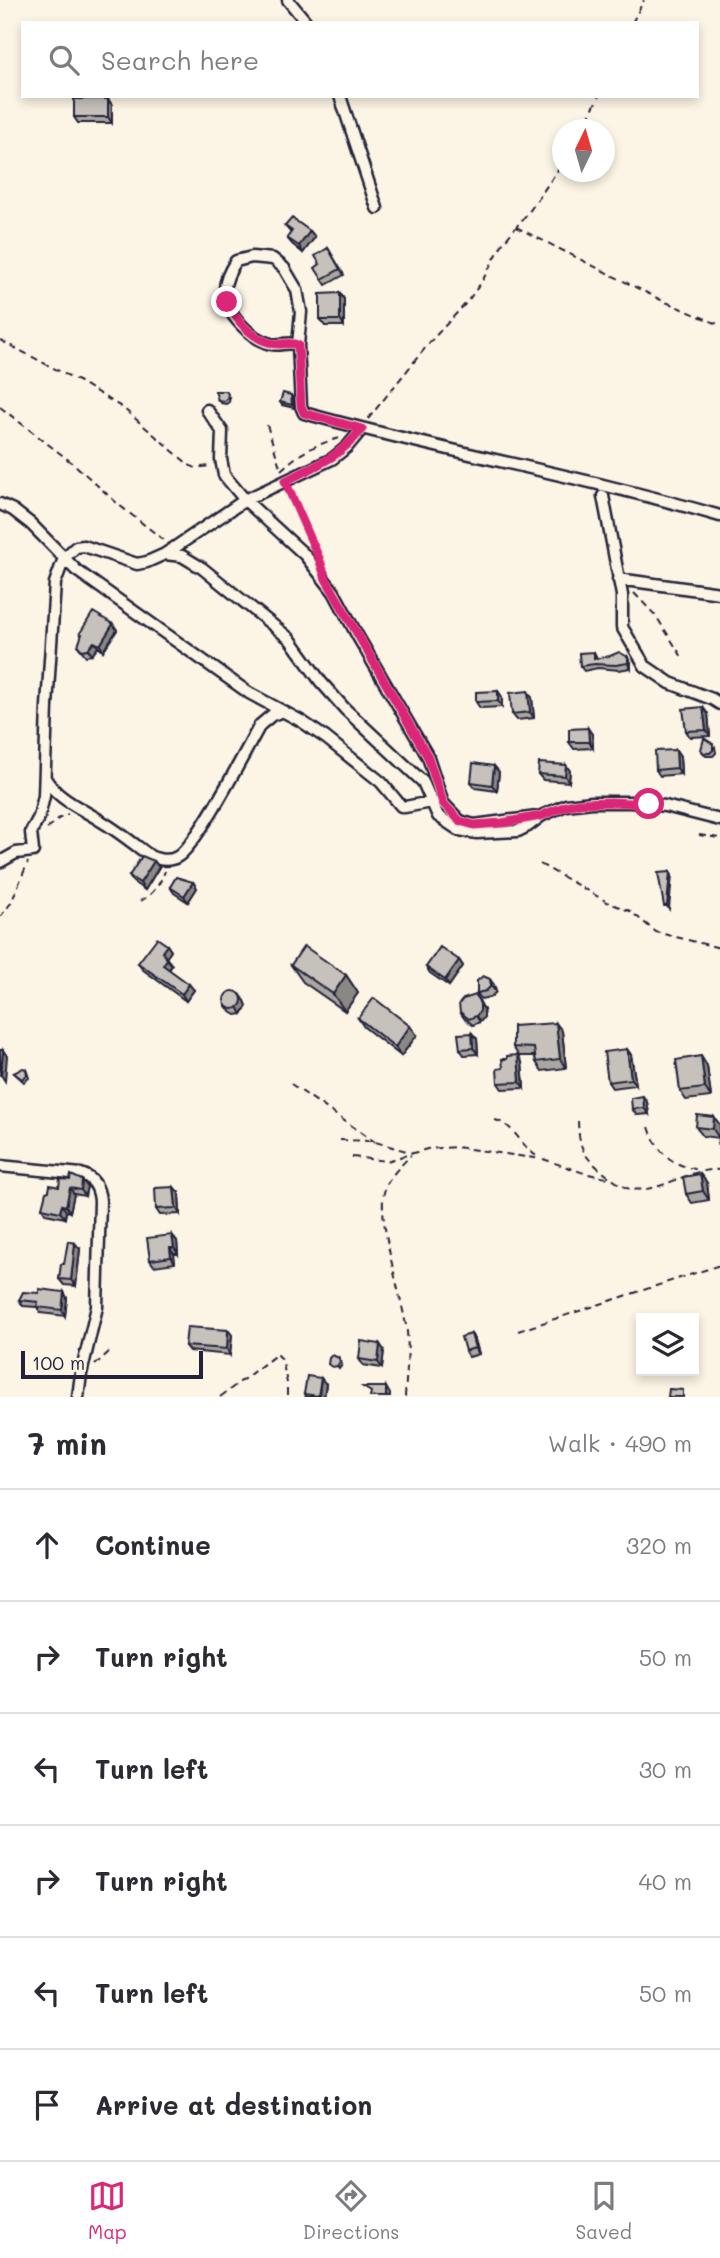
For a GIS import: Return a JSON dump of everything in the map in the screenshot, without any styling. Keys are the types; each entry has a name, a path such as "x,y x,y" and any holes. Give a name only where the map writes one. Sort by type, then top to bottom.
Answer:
{"street":[{"path":"288,0 305,21"},
{"path":"341,98 377,208"},
{"path":"298,345 288,342 272,344 258,338 233,314 224,294 231,268 240,258 273,259 293,280 298,290 302,312 298,345 301,406 304,413 360,432 500,460 720,516"},
{"path":"206,410 222,431 221,456 224,475 245,500 306,555 334,592 428,757 443,803"},
{"path":"41,534 63,547 84,546 137,564 147,562 169,551 245,500 332,459 360,432"},
{"path":"603,496 622,595 622,627 645,666 660,677 720,704"},
{"path":"0,504 21,516 76,570 240,687 301,720 349,755 381,782 401,806 431,802"},
{"path":"0,862 16,853 33,851 32,832 42,806 45,778 55,583 64,558 74,548"},
{"path":"169,551 202,568 278,627 345,709 423,782 460,821 474,825 541,816"},
{"path":"618,579 720,593"},
{"path":"45,778 57,793 82,810 150,856 166,860 178,856 206,820 260,725 272,715 283,711"},
{"path":"423,782 438,816 444,822 459,830 477,833 518,831 541,816 579,803 611,802 665,806 720,820"},
{"path":"0,1166 81,1174 92,1180 98,1189 100,1201 97,1307 78,1397"}],"path":[{"path":"633,21 644,0"},
{"path":"588,119 598,98"},
{"path":"267,425 281,470 296,456 317,444 360,432 386,394 467,302 503,243 552,179"},
{"path":"515,227 651,296 720,325"},
{"path":"0,340 123,408 189,465 196,468 207,467 221,456"},
{"path":"0,407 81,470 169,551"},
{"path":"285,481 319,558"},
{"path":"633,592 656,616 682,657"},
{"path":"42,832 58,819 82,810"},
{"path":"699,835 720,838"},
{"path":"0,917 10,902 33,851"},
{"path":"140,901 159,885 166,860"},
{"path":"540,864 609,903 630,911 656,932 720,948"},
{"path":"291,1084 375,1142"},
{"path":"495,1120 512,1128 524,1147 541,1158"},
{"path":"578,1121 579,1144 590,1162 629,1189 662,1186 685,1176 720,1170"},
{"path":"649,1127 655,1145 664,1154 679,1165 704,1171"},
{"path":"719,1138 717,1145 720,1147"},
{"path":"340,1140 375,1142 412,1154"},
{"path":"352,1157 387,1161 427,1149 456,1147 541,1158 614,1180"},
{"path":"405,1397 408,1347 406,1329 384,1225 383,1199 388,1182 412,1154"},
{"path":"518,1331 720,1265"},
{"path":"220,1397 276,1354 282,1359 287,1383 286,1397"}],"building":[{"path":"74,99 108,99 108,117 74,117"},
{"path":"292,218 310,231 299,246 287,238 292,231 285,226"},
{"path":"328,248 340,269 322,279 315,268 320,264 315,256"},
{"path":"340,293 340,320 320,320 320,294"},
{"path":"215,391 226,391 227,399 218,400"},
{"path":"283,393 291,395 292,405 280,402"},
{"path":"93,612 113,624 100,645 94,642 88,649 82,650 78,646 82,634 80,633"},
{"path":"594,652 594,659 619,652 628,657 628,663 580,666 579,653"},
{"path":"498,691 498,701 476,702 476,692"},
{"path":"528,691 530,712 512,714 510,693"},
{"path":"703,707 706,730 686,731 683,709"},
{"path":"588,728 589,742 569,742 569,729"},
{"path":"704,738 713,744 710,753 701,750"},
{"path":"676,750 677,768 656,770 655,751"},
{"path":"473,763 494,766 492,785 471,782"},
{"path":"539,763 566,765 565,776 538,774"},
{"path":"142,856 154,861 140,883 129,876"},
{"path":"670,872 667,906 664,906 658,873"},
{"path":"176,877 193,882 184,896 170,887"},
{"path":"157,938 167,945 162,952 167,959 163,965 189,984 182,994 138,963"},
{"path":"304,946 346,975 333,994 291,965"},
{"path":"440,947 459,960 445,980 426,967"},
{"path":"483,976 490,979 491,986 486,991 477,993 477,981"},
{"path":"233,991 239,994 242,1000 239,1006 233,1009 227,1006 224,1000 227,994"},
{"path":"476,995 480,1011 469,1019 460,1012 459,1004 463,999"},
{"path":"374,998 410,1026 395,1047 358,1018"},
{"path":"556,1023 560,1059 536,1062 534,1048 513,1047 513,1026"},
{"path":"472,1033 473,1048 460,1049 458,1034"},
{"path":"627,1049 631,1079 608,1082 604,1052"},
{"path":"0,1050 3,1050 1,1075 0,1075"},
{"path":"518,1055 520,1082 498,1083 497,1069 503,1068 502,1059"},
{"path":"701,1056 705,1088 680,1091 676,1060"},
{"path":"26,1069 27,1075 22,1079 14,1073"},
{"path":"643,1096 644,1108 632,1109 631,1098"},
{"path":"697,1115 714,1117 713,1129 696,1127"},
{"path":"700,1174 703,1191 686,1194 683,1177"},
{"path":"71,1175 82,1180 81,1190 70,1188 66,1206 62,1205 60,1212 42,1208 50,1185 59,1187 60,1179 70,1180"},
{"path":"174,1187 176,1208 156,1209 155,1188"},
{"path":"172,1235 174,1248 170,1248 171,1257 150,1260 147,1238"},
{"path":"68,1241 75,1243 71,1280 59,1279"},
{"path":"39,1289 64,1292 62,1310 37,1307 38,1302 19,1300 23,1292 39,1293"},
{"path":"187,1327 228,1330 227,1349 185,1346"},
{"path":"471,1334 475,1348 465,1351 461,1337"},
{"path":"361,1341 380,1344 378,1362 359,1359"},
{"path":"332,1355 339,1358 337,1366 328,1364"},
{"path":"307,1376 321,1378 318,1396 304,1394"},
{"path":"363,1387 386,1387 386,1397 370,1397 371,1392"},
{"path":"669,1389 683,1390 683,1397 668,1397"}],"route":[{"path":"227,302 233,314 258,338 272,344 288,342 298,345 301,406 304,413 362,429 347,447 332,459 285,481 326,579 428,757 443,803 460,821 474,825 541,816 579,803 649,804"}]}
